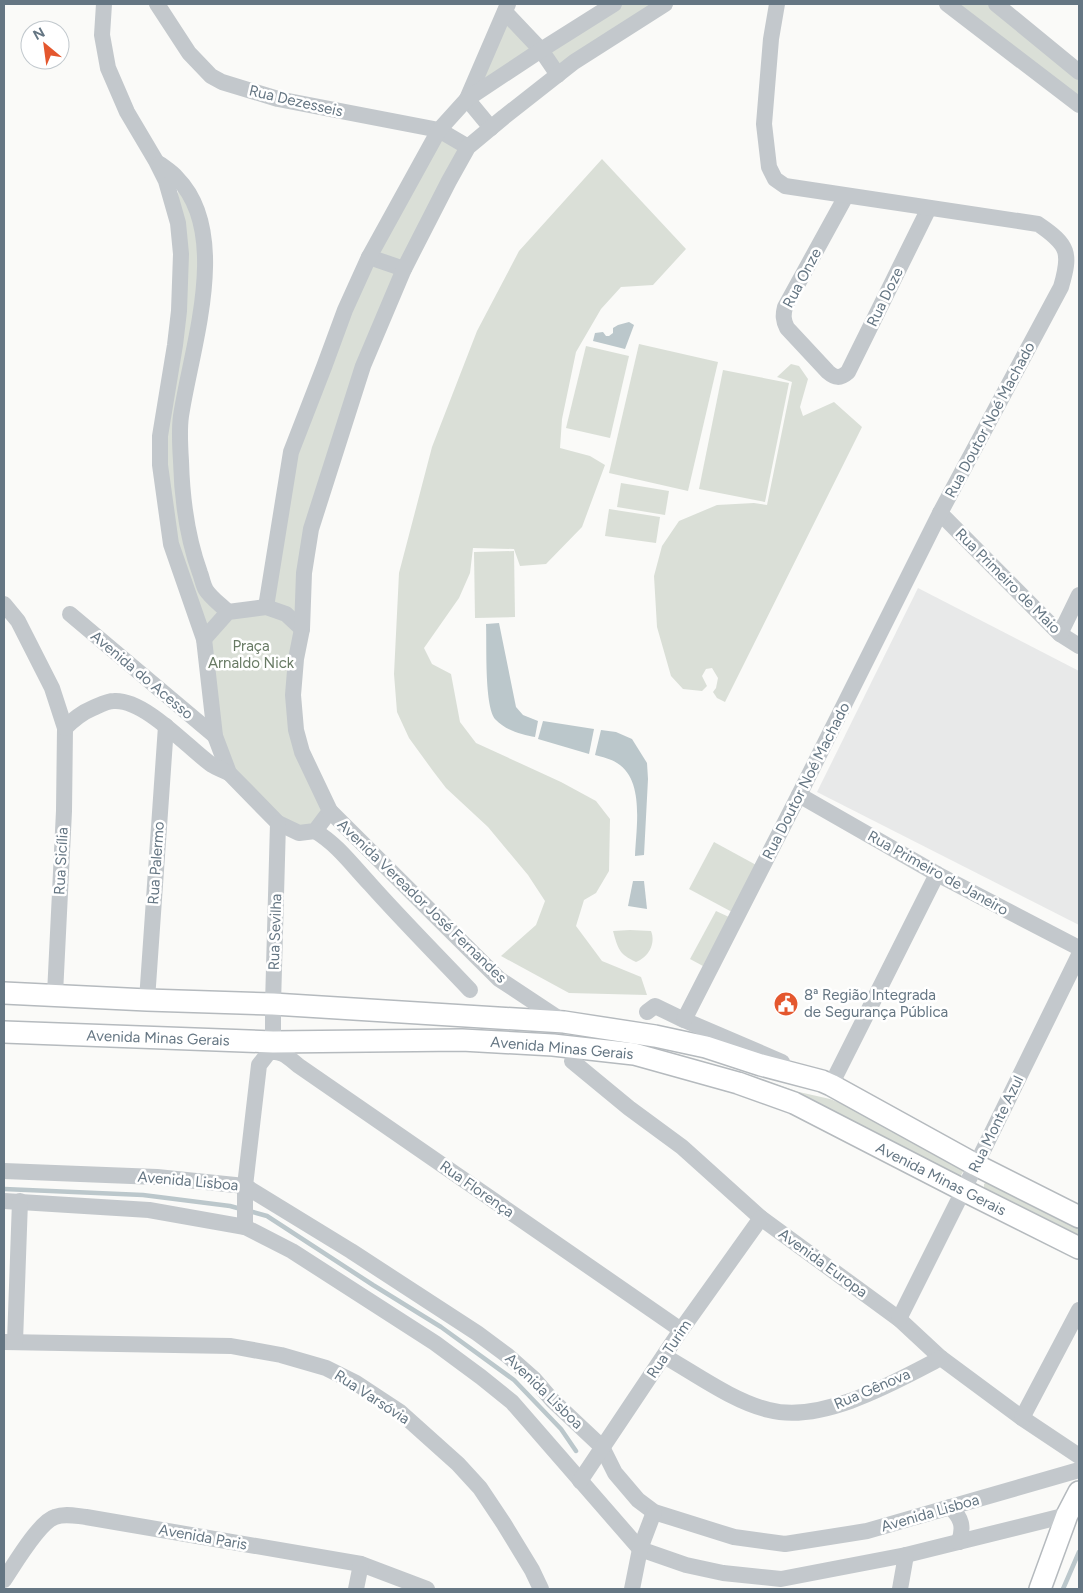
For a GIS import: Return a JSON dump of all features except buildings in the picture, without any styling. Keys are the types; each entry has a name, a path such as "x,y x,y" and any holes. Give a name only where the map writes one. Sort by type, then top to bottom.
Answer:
{"main road":[{"name":"Avenida Minas Gerais","path":"4,993 273,1004 564,1022 655,1036 706,1047 761,1065 827,1083 976,1165 1079,1218"},
{"name":"Avenida Minas Gerais","path":"4,1032 273,1047 462,1040 553,1044 634,1054 738,1082 794,1103 1079,1248"},
{"path":"1040,1589 1067,1515 1079,1492"}],"street":[{"name":"Avenida Vereador José Fernandes","path":"104,4 102,35 108,68 127,112 166,181 178,223 181,254 179,310 160,436 160,465 171,544 204,639 214,736 229,773 278,823 299,833 315,831 329,839 470,990"},
{"name":"Rua Dezesseis","path":"157,4 189,53 211,76 222,82 278,99 439,130 468,148"},
{"path":"266,607 291,452 345,310 370,258 439,130 467,100 614,4"},
{"name":"Avenida Vereador José Fernandes","path":"564,1022 499,979 330,811 302,752 296,730 293,695 296,659 302,628 304,573 311,529 363,366 404,269 468,148 574,62 665,4"},
{"name":"Rua Doutor Noé Machado","path":"684,1020 940,513 1061,287 1067,266 1067,254 1059,242 1051,233 1038,224 785,186 775,178 769,167 764,124 771,39 777,4"},
{"path":"947,4 1079,105"},
{"path":"996,4 1079,72"},
{"path":"467,100 506,8 558,74"},
{"path":"467,100 491,128"},
{"path":"156,161 178,178 188,194 197,211 203,238 206,269 202,305 181,417 182,483 185,516 193,550 206,590 228,612"},
{"name":"Rua Onze","path":"834,377 787,328 783,315 785,307 846,196"},
{"name":"Rua Doze","path":"834,377 843,376 848,372 928,208"},
{"path":"370,258 404,269"},
{"name":"Rua Primeiro de Maio","path":"940,513 1060,634 1079,646"},
{"path":"1060,634 1079,595"},
{"name":"Rua Sicília","path":"4,604 18,621 52,688 65,728 64,811 55,994"},
{"path":"204,639 228,612 266,607 286,614 302,628"},
{"name":"Avenida do Acesso","path":"70,614 214,736"},
{"path":"65,728 82,713 106,702 116,700 138,707 155,717 213,766 229,773"},
{"name":"Rua Palermo","path":"146,1000 166,726"},
{"name":"Rua Primeiro de Janeiro","path":"799,795 937,874 1079,948"},
{"name":"Avenida Vereador José Fernandes","path":"315,831 330,811"},
{"name":"Rua Sevilha","path":"273,1047 278,823"},
{"path":"827,1083 937,874"},
{"name":"Rua Monte Azul","path":"899,1319 1079,955"},
{"name":"Avenida Minas Gerais","path":"651,1004 827,1083"},
{"path":"246,1227 245,1186 258,1065 273,1047"},
{"name":"Rua Florença","path":"273,1047 681,1330"},
{"name":"Avenida Europa","path":"572,1061 629,1108 682,1148 761,1218 899,1319 941,1358 1022,1418 1079,1456"},
{"name":"Avenida Lisboa","path":"4,1171 156,1177 245,1186 351,1251 493,1344 528,1373 602,1447 615,1473 638,1500 654,1512 734,1537 785,1544 867,1531 1079,1470"},
{"name":"Avenida Lisboa","path":"4,1201 149,1210 246,1227 292,1251 435,1343 481,1377 512,1402 640,1549 686,1565 780,1584 1067,1515"},
{"path":"9,1342 20,1201"},
{"name":"Rua Turim","path":"580,1481 681,1330 761,1218"},
{"path":"1022,1418 1079,1310"},
{"name":"Rua Varsóvia","path":"9,1342 231,1346 281,1355 326,1368 356,1383 400,1412 458,1464 480,1488 504,1524 532,1570 540,1589"},
{"name":"Rua Gênova","path":"664,1356 748,1403 770,1411 791,1413 822,1409 857,1399 941,1358"},
{"path":"950,1507 961,1519 962,1531 959,1542"},
{"path":"632,1589 640,1549 654,1512"},
{"name":"Avenida Paris","path":"4,1580 44,1524 54,1517 61,1515 86,1517 361,1564 427,1589"},
{"path":"900,1589 906,1555"},
{"path":"356,1589 361,1564"}],"shaded area":[{"path":"629,322 634,325 625,349 593,341 595,333 603,332 606,336 609,336 613,333 613,328"},
{"path":"918,588 1079,671 1079,925 817,792"},
{"path":"499,623 516,707 523,715 538,721 535,737 504,727 496,720 492,713 488,690 486,624"},
{"path":"543,721 594,729 589,754 538,739"},
{"path":"601,730 616,732 632,739 647,763 648,779 644,855 635,856 637,805 632,781 626,771 617,763 595,755"},
{"path":"633,881 644,881 647,909 628,906"}],"green space":[{"path":"614,4 665,4 558,75 541,50"},
{"path":"947,4 996,4 1079,72 1079,105"},
{"path":"505,12 541,50 467,99"},
{"name":"Praça Arnaldo Nick","path":"439,130 468,147 404,269 311,529 296,730 330,811 299,832 229,773 204,639 171,544 160,465 179,311 178,178 203,238 181,417 195,558 228,612 266,607 291,452 324,367"},
{"path":"602,159 686,249 653,285 621,287 601,309 576,352 562,419 560,448 590,456 605,465 582,527 546,564 520,566 514,549 473,548 470,573 459,598 424,648 432,664 451,674 460,722 476,743 561,782 596,801 610,819 609,871 596,893 584,900 576,926 602,961 641,977 647,995 569,993 501,956 536,925 545,901 528,875 488,827 446,788 409,738 397,712 394,674 399,573 432,447 477,331 519,251"},
{"path":"639,344 718,362 688,491 609,473"},
{"path":"586,346 629,356 610,438 566,428"},
{"path":"791,364 799,366 808,379 800,407 803,416 834,402 862,427 725,702 717,698 713,692 718,678 712,668 706,669 702,676 707,686 702,691 683,689 671,676 657,627 654,576 662,546 679,521 717,505 754,503 767,505 792,382 777,377"},
{"path":"723,370 789,383 765,502 699,489"},
{"path":"621,483 669,491 665,515 617,507"},
{"path":"609,509 660,517 656,543 605,536"},
{"path":"514,551 515,617 475,618 474,552"},
{"path":"714,842 758,866 732,912 689,889"},
{"path":"716,911 729,917 703,966 690,959"},
{"path":"613,931 651,931 653,940 645,957 636,962 620,950"},
{"path":"755,1077 799,1092 830,1099 860,1111 964,1170 960,1177 753,1079"},
{"path":"989,1180 1079,1226 1079,1240 984,1192 984,1184"}],"waterway":[{"path":"4,1189 143,1195 241,1209"},
{"path":"249,1211 267,1216 441,1327 514,1380 561,1429 576,1451"},
{"path":"1063,1589 1079,1552"}],"place":[{"name":"8ª Região Integrada de Segurança Pública","path":"786,1004"}]}
